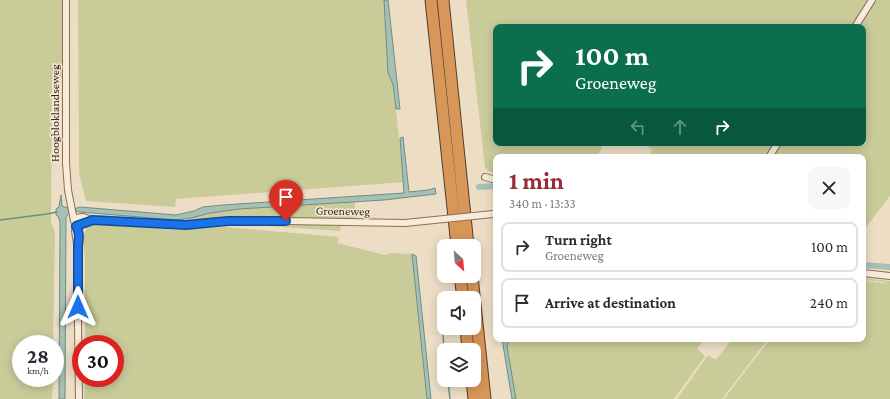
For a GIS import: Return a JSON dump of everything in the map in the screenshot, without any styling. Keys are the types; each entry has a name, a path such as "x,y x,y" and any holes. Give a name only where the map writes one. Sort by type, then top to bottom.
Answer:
{"highway":[{"path":"431,0 456,239"},
{"path":"443,0 467,239"},
{"path":"473,283 485,399"},
{"path":"473,387 474,399"}],"street":[{"name":"Hoogbloklandseweg","path":"66,0 66,163 68,190 73,216 79,233 78,399"},
{"path":"857,24 872,0"},
{"path":"485,177 493,179"},
{"name":"Groeneweg","path":"73,216 93,220 186,225 243,221 405,223 493,214"},
{"name":"Groeneweg","path":"76,226 93,220"},
{"path":"866,273 890,276"}],"green space":[{"path":"0,0 62,0 62,78 52,79 51,222 55,232 53,335 12,335 12,387 53,387 52,399 0,399"},
{"path":"78,0 384,0 388,73 393,84 404,182 176,199 175,207 86,201 79,173"},
{"path":"466,0 870,0 855,24 493,24 493,146 602,146 598,154 493,154 493,172 488,171 485,167"},
{"path":"877,0 890,0 890,196 866,227 866,154 776,154 781,146 866,146 866,24 861,24"},
{"path":"647,146 775,146 770,154 650,154 652,150"},
{"path":"355,201 355,220 185,219 210,213 239,209"},
{"path":"94,223 176,230 224,227 339,237 337,243 385,255 392,253 412,254 427,399 84,399 85,387 124,387 124,335 85,335 85,259 82,234 85,232 88,224"},
{"path":"238,223 341,225 340,231"},
{"path":"866,278 890,281 890,399 724,399 768,342 866,342 866,281 886,282 866,280"},
{"path":"508,342 702,342 697,349 705,356 674,399 516,399 507,347"},
{"path":"730,342 766,342 722,399 677,399 708,355 716,360"}],"shaded area":[{"path":"384,0 388,0 400,109 396,109 393,84 388,73"},
{"path":"403,137 409,192 435,188 436,194 384,200 239,209 175,220 74,211 74,209 80,207 176,215 194,211 203,207 223,205 404,193 400,138"},
{"path":"61,195 62,206 68,208 69,213 66,217 65,399 59,399 59,387 64,387 64,335 59,335 60,222 58,216 56,215 56,209 59,207"},
{"path":"412,254 416,256 431,399 427,399"},
{"path":"502,342 508,342 507,347 516,399 512,399"}],"waterway":[{"path":"479,187 493,186"},
{"path":"0,220 57,212"},
{"path":"866,265 890,267"},
{"path":"443,335 444,343"},
{"path":"449,387 450,399"}],"route":[{"path":"78,307 78,246 80,237 79,230 76,226 93,220 186,225 228,221 286,221"}]}
